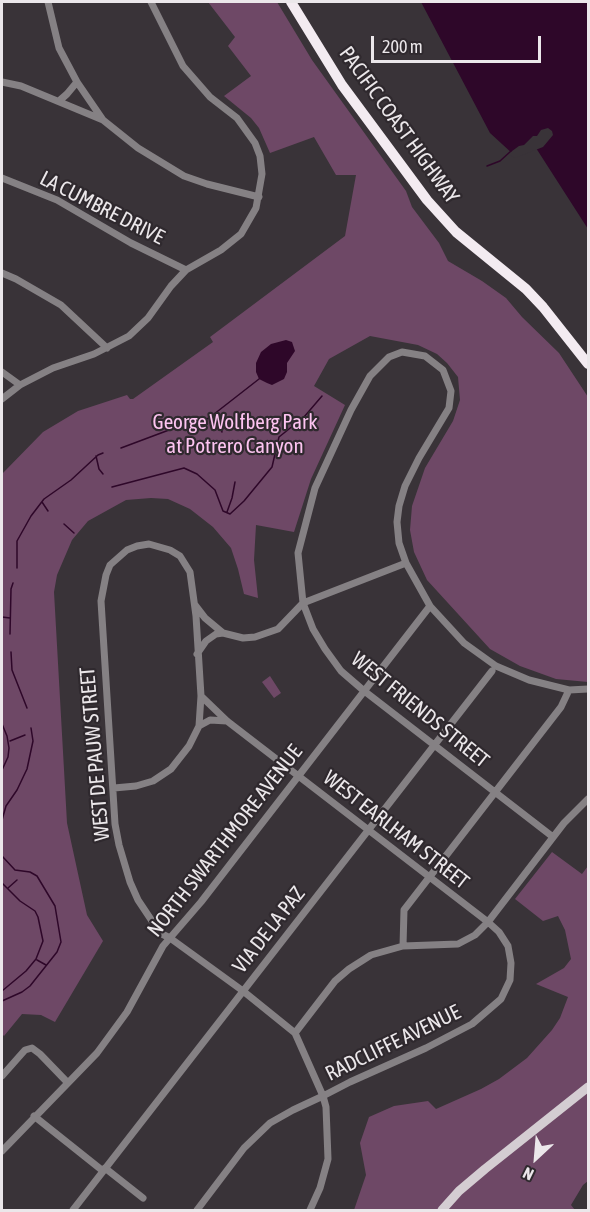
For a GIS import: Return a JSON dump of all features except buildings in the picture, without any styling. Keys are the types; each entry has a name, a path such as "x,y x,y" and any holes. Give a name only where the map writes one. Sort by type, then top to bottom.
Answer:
{"highway":[{"name":"PACIFIC COAST HIGHWAY","path":"291,2 342,85 437,212 456,232 526,289 588,364"}],"main road":[{"path":"442,1210 484,1168 588,1087"}],"street":[{"path":"48,2 59,48 77,82 103,120"},
{"path":"2,399 20,385 53,368 117,344 139,327 186,270 221,250 241,234 253,216 259,197 262,174 260,156 255,143 237,118 210,97 183,66 151,2"},
{"path":"2,82 21,86 103,120 138,148 184,176 259,197"},
{"path":"59,101 77,82"},
{"name":"LA CUMBRE DRIVE","path":"2,178 57,200 131,243 186,270"},
{"path":"2,273 61,305 107,348"},
{"name":"WEST FRIENDS STREET","path":"406,563 399,543 397,522 399,506 405,486 419,458 444,419 451,400 451,390 443,370 425,356 402,352 389,357 370,376 351,410 315,488 298,553 303,603 313,628 341,671 553,837"},
{"path":"2,372 20,385"},
{"name":"WEST DE PAUW STREET","path":"195,605 190,572 180,556 171,550 149,544 137,546 118,556 110,565 101,601 101,624 115,824 125,865 138,900 160,933 243,991 295,1033 323,1096"},
{"path":"195,605 221,633 243,638 266,635 278,629 303,603 406,563 430,606 464,643 496,666 529,680 569,690 588,689"},
{"path":"114,788 136,786 153,781 171,769 189,746 199,726 201,696 195,605"},
{"name":"NORTH SWARTHMORE AVENUE","path":"2,1151 97,1053 127,1012 163,946 201,902 430,606"},
{"path":"197,654 206,641 221,633"},
{"name":"VIA DE LA PAZ","path":"73,1210 492,671"},
{"path":"403,946 404,910 561,707 569,690"},
{"name":"WEST EARLHAM STREET","path":"201,696 227,721 488,922"},
{"path":"199,726 210,720 227,721"},
{"path":"295,1033 335,981 349,969 371,956 403,946 458,944 475,935 488,922 553,837 588,799"},
{"name":"RADCLIFFE AVENUE","path":"310,1210 320,1188 328,1159 326,1107 323,1096 454,1035 488,1012 501,999 512,972 508,946 499,932 488,922"},
{"path":"160,933 163,946"},
{"path":"2,1076 21,1054 32,1048 68,1083"},
{"path":"198,1210 244,1148 270,1123 323,1096"},
{"path":"34,1116 143,1198"}],"green space":[{"name":"George Wolfberg Park at Potrero Canyon","path":"208,2 277,2 312,60 406,191 412,207 439,243 448,261 506,298 559,353 588,397 588,682 556,679 520,666 490,649 427,580 414,552 410,530 412,506 425,468 453,421 460,400 458,377 447,363 437,354 418,345 370,336 329,359 314,386 345,405 311,479 294,532 256,525 254,560 258,598 244,594 231,548 213,527 190,509 168,499 126,500 88,521 72,540 57,575 54,592 67,823 87,915 103,941 55,1022 41,1015 22,1014 4,1036 2,1034 2,474 43,432 78,411 127,395 133,399 213,342 210,337 345,236 356,175 336,175 314,137 270,153 259,128 251,118 224,96 251,76 228,46 235,37"},
{"path":"270,676 281,693 274,698 262,682"},
{"path":"552,852 582,874 588,866 588,1181 571,1205 575,1210 354,1210 366,1175 360,1143 369,1117 394,1106 428,1101 436,1109 481,1089 527,1058 560,1018 568,997 536,984 564,968 571,959 565,930 558,916 543,921 515,899"}],"shaded area":[{"path":"421,2 588,2 588,229 536,148 514,155 490,133"},
{"path":"286,340 292,342 295,351 287,363 284,379 272,385 259,379 256,363 261,352 271,344"}],"pier":[{"path":"548,128 553,135 543,147 515,158 508,154 524,145 533,136 537,136 541,130"}],"waterway":[{"path":"487,166 500,161 511,151"},
{"path":"191,425 209,418 259,379"},
{"path":"112,487 184,468 197,474 215,490 223,511 230,514 272,467 279,437 304,417 322,396"},
{"path":"217,413 222,432"},
{"path":"121,448 169,430"},
{"path":"17,568 17,541 31,516 44,499 103,453"},
{"path":"96,456 99,469 103,474"},
{"path":"227,512 235,482"},
{"path":"42,502 48,511"},
{"path":"64,524 74,533"},
{"path":"10,634 13,583"},
{"path":"2,617 10,618"},
{"path":"11,652 12,670 27,708"},
{"path":"2,724 9,748 2,770"},
{"path":"2,820 6,806 27,769 33,741 31,728"},
{"path":"10,741 25,735"},
{"path":"2,856 15,870 30,872 37,876 55,906 61,942 57,952 30,986 2,1001"},
{"path":"8,888 17,880"},
{"path":"2,883 20,901 35,911 43,941 36,959 26,971 2,991"},
{"path":"37,960 46,965"}]}
